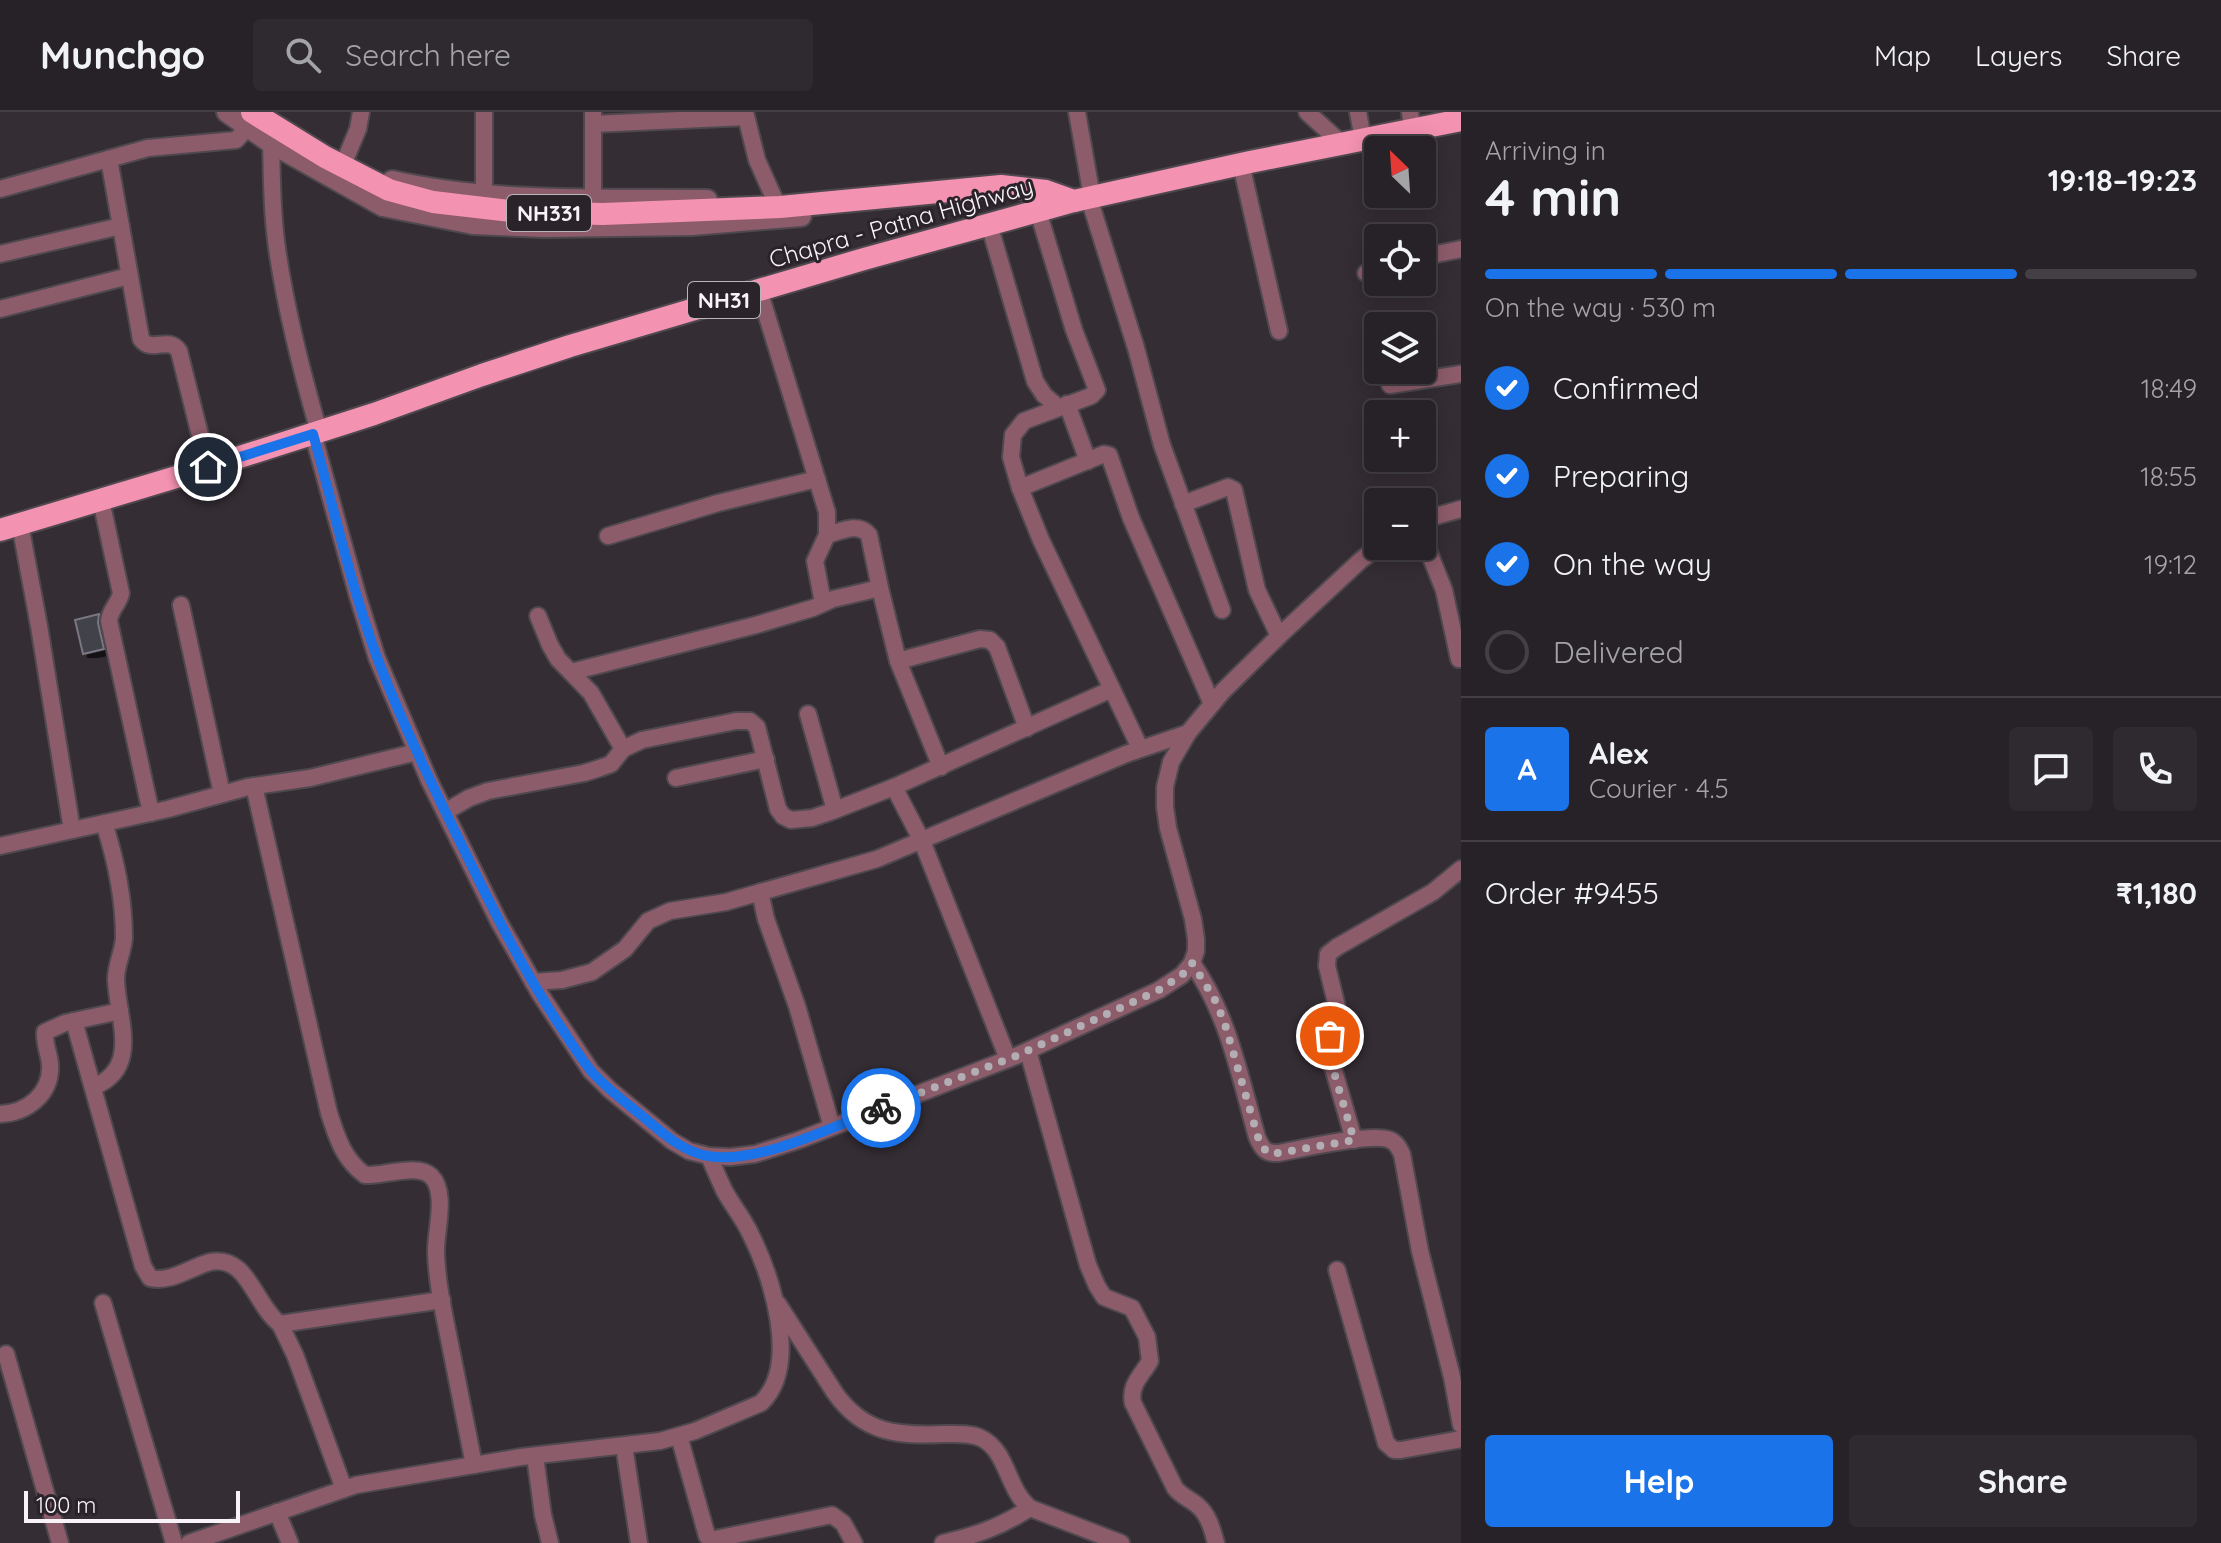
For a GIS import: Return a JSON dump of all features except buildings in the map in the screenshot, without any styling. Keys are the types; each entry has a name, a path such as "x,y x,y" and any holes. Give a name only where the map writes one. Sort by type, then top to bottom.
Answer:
{"highway":[{"name":"NH331","path":"258,115 325,157 389,190 433,202 519,212 603,214 780,207 1001,186 1085,198"},
{"name":"Chapra - Patna Highway","path":"10,527 316,433 570,346 989,224 1085,198 1352,141 1411,121 1461,120"}],"street":[{"path":"227,112 258,115 389,180 484,195 718,200 866,191 931,192"},
{"path":"345,160 358,129 361,112"},
{"path":"484,112 484,195"},
{"path":"1077,112 1085,198 1136,348 1162,445 1222,610"},
{"path":"1307,112 1352,141 1358,112"},
{"path":"593,199 593,118 746,114 757,160 774,198"},
{"path":"258,115 271,143 278,254 294,342 377,658 445,812 499,922 533,982 591,1071 672,1141 689,1151 730,1157 755,1154 832,1127 1028,1051 1159,990 1182,975 1192,963 1196,951 1195,929 1168,828 1165,787 1171,762 1188,733 1212,704 1279,636 1364,558"},
{"path":"0,189 148,148 236,140 258,115"},
{"path":"271,143 383,206 473,224 544,227 692,225 869,209 931,192"},
{"path":"109,159 141,339 150,346 175,345 179,351 208,467"},
{"path":"1241,164 1279,331"},
{"path":"1038,211 1074,330 1097,391 1024,421 1013,435 1011,457 1041,540 1140,748"},
{"path":"989,224 1035,381 1038,388 1062,406 1088,461"},
{"path":"0,254 121,226"},
{"path":"1436,254 1461,249"},
{"path":"0,309 129,276"},
{"path":"759,290 827,512 827,535 815,561 823,603"},
{"path":"1390,385 1461,374"},
{"path":"1020,488 1106,453 1110,456 1131,518 1212,704"},
{"path":"608,536 704,507 817,479"},
{"path":"1183,504 1228,487 1234,490 1260,598 1279,636"},
{"path":"101,500 121,593 109,621 151,813"},
{"path":"1436,516 1461,509"},
{"path":"10,527 39,626 72,830"},
{"path":"827,535 857,527 869,535 898,661 941,767"},
{"path":"1432,560 1444,590 1459,659"},
{"path":"571,672 756,625 880,588"},
{"path":"181,605 222,794"},
{"path":"538,616 558,659 591,693 623,749"},
{"path":"898,661 980,639 990,640 997,647 1027,728"},
{"path":"445,812 488,791 571,776 611,764 623,749 642,740 736,721 750,721 757,727 778,809 791,820 800,820 894,787 1112,689"},
{"path":"808,714 835,810"},
{"path":"533,982 562,980 592,972 625,949 648,921 656,916 726,902 867,862 1140,748 1188,733"},
{"path":"0,846 151,813 254,786 310,778 417,752"},
{"path":"676,778 766,759"},
{"path":"254,786 334,1129 347,1157 365,1175 421,1170 431,1176 439,1197 436,1246 442,1300 474,1465"},
{"path":"894,787 922,841 1008,1059"},
{"path":"93,1087 114,1074 123,1048 116,980 123,948 122,910 118,876 104,823"},
{"path":"1354,1140 1328,1052 1337,1007 1327,966 1328,954 1433,892 1461,869"},
{"path":"760,892 832,1127"},
{"path":"1192,963 1224,1021 1263,1149 1268,1153 1279,1153 1383,1138 1391,1140 1399,1148 1420,1251 1457,1376 1461,1425"},
{"path":"0,1114 21,1111 46,1087 50,1071 45,1032 74,1021 120,1011"},
{"path":"74,1021 146,1273 150,1278 157,1279 222,1260 239,1268 267,1312 280,1324 344,1489"},
{"path":"1028,1051 1088,1265 1104,1297 1132,1308 1147,1337 1150,1361 1134,1386 1131,1394 1133,1403 1175,1488 1201,1508 1208,1518 1216,1543"},
{"path":"189,1543 374,1480 679,1436 752,1408 769,1396 777,1381 779,1361 779,1328 773,1296 755,1243 709,1156"},
{"path":"1337,1270 1386,1443 1394,1450 1401,1450 1461,1439"},
{"path":"773,1296 835,1393 853,1414 876,1428 903,1435 956,1434 978,1437 992,1446 1014,1490 1030,1508 1121,1543"},
{"path":"280,1324 442,1300"},
{"path":"103,1303 174,1543"},
{"path":"6,1354 60,1543"},
{"path":"679,1436 710,1540 832,1515 843,1523 854,1543"},
{"path":"624,1446 639,1543"},
{"path":"535,1456 550,1543"},
{"path":"943,1543 992,1529 1030,1508"},
{"path":"277,1512 290,1543"}],"way so far":[{"path":"881,1108 1016,1056 1159,990 1182,975 1192,963 1206,983 1224,1021 1260,1144 1268,1153 1279,1153 1354,1140 1328,1052 1330,1036"}],"route":[{"path":"208,467 313,434 377,658 429,780 499,922 540,994 591,1071 610,1090 672,1141 689,1151 709,1156 755,1154 881,1108"}]}
